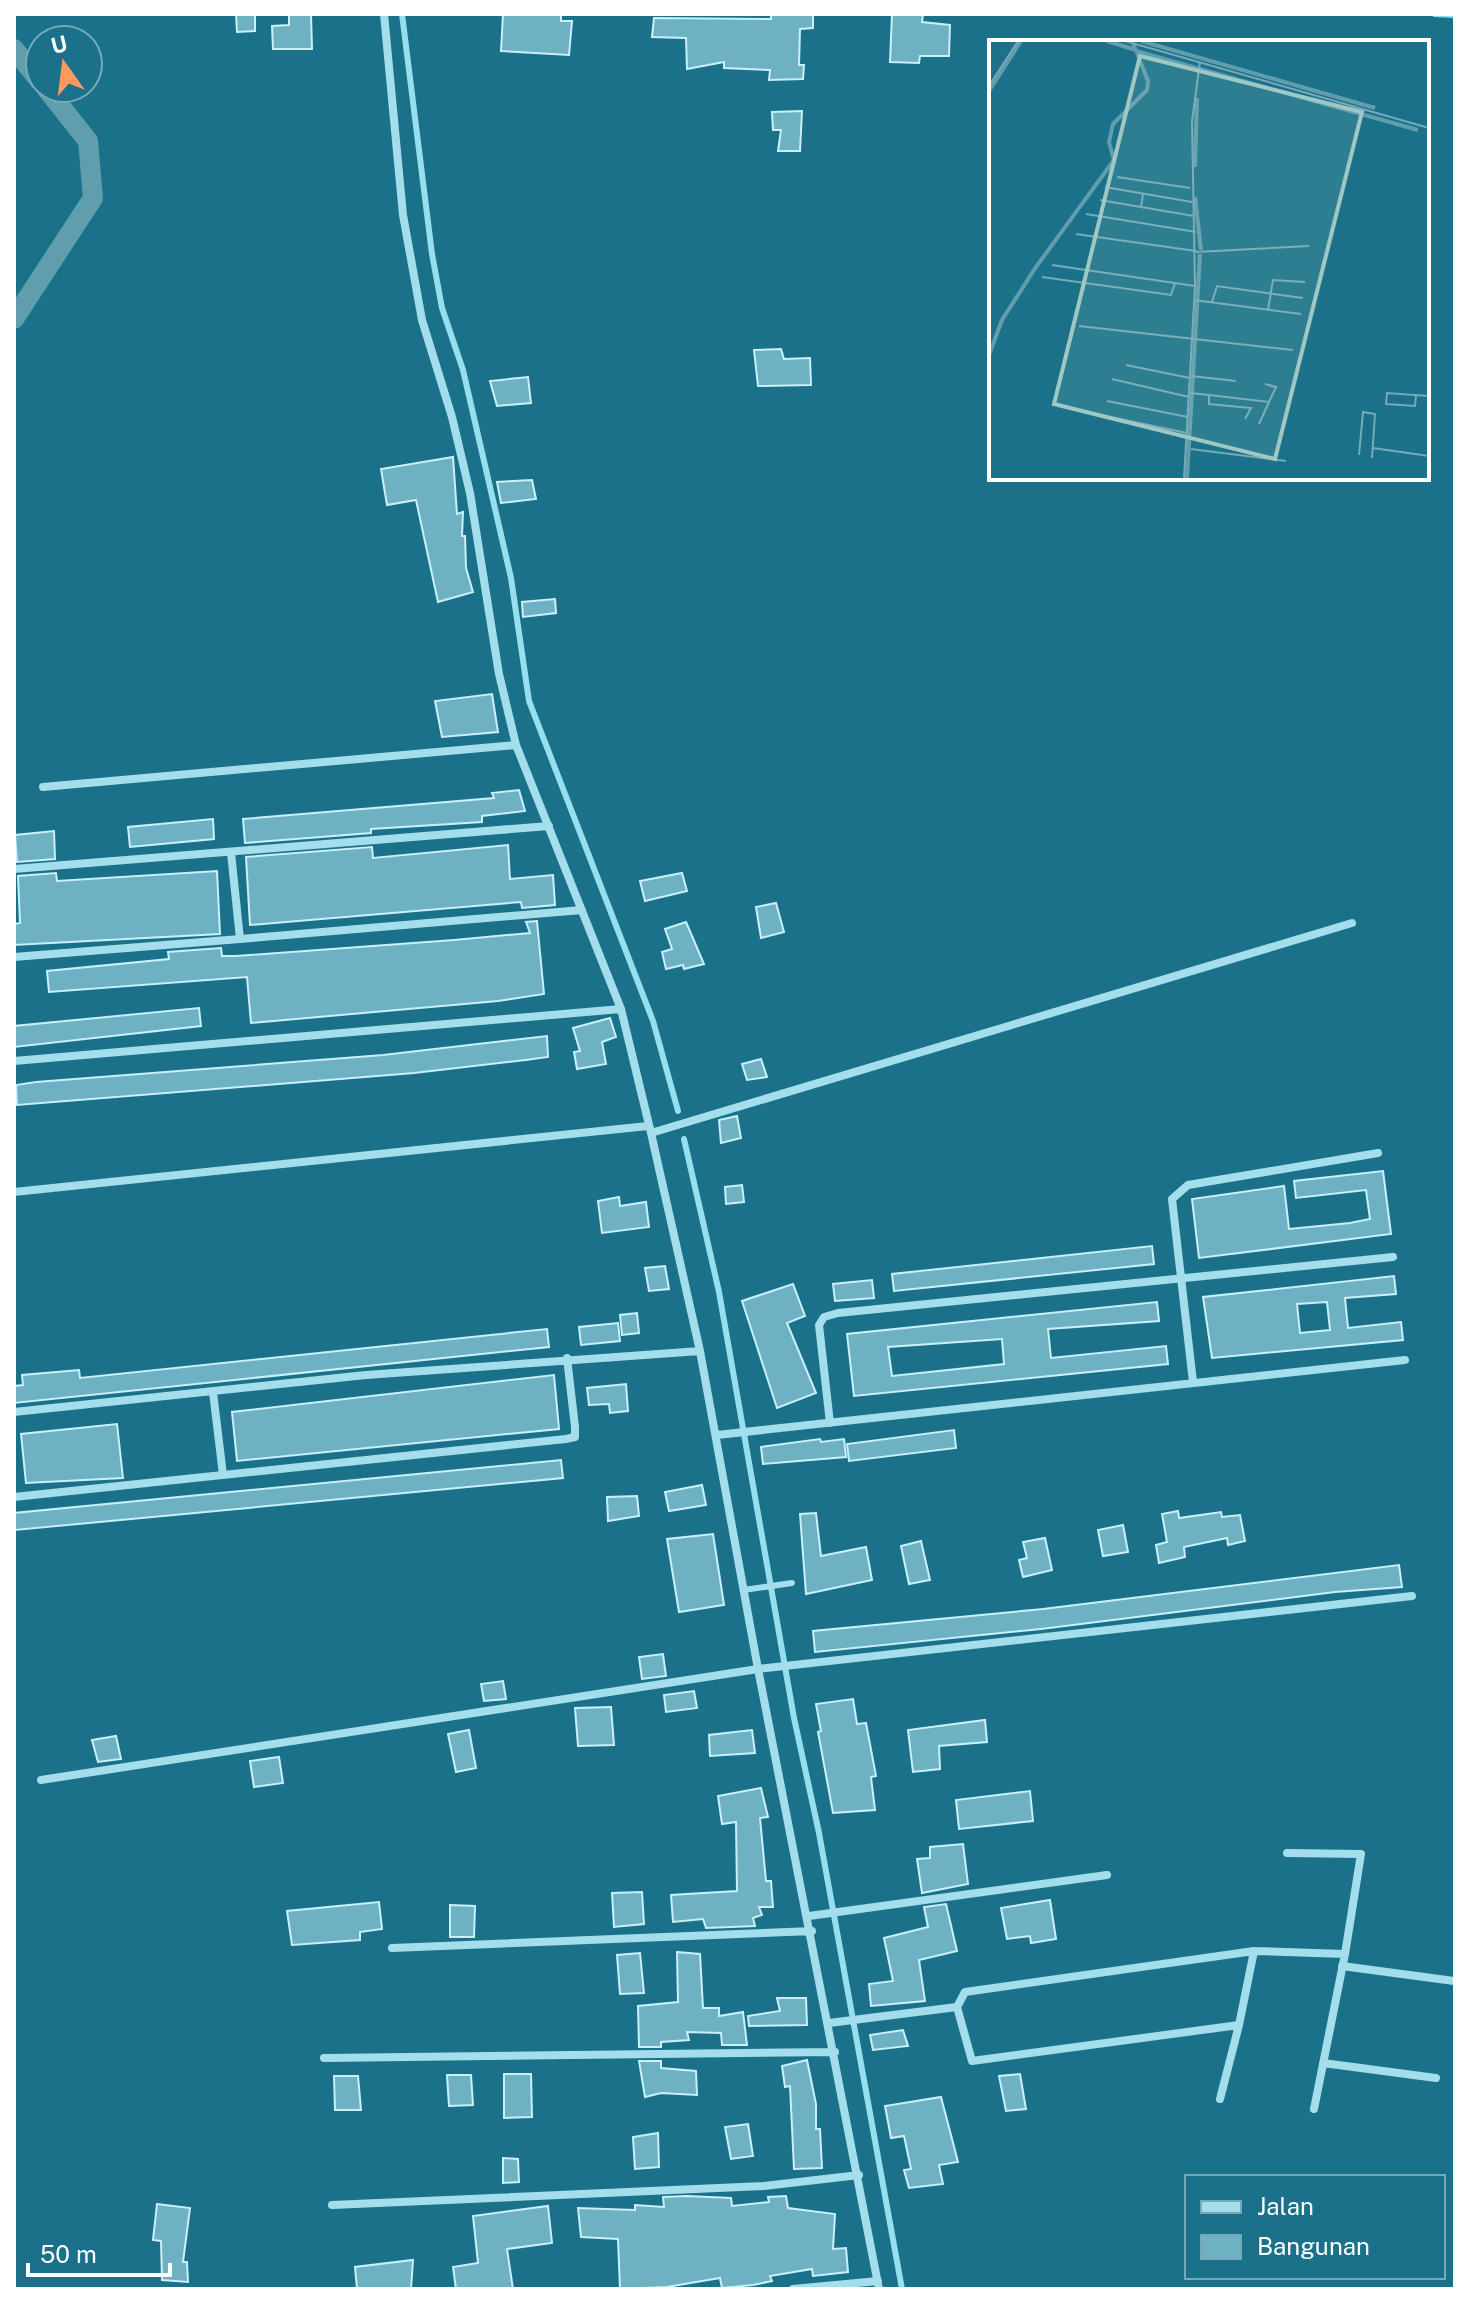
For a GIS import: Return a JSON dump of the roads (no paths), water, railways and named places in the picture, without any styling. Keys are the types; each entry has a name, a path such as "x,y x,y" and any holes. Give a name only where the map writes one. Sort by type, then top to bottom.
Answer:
{"street":[{"path":"384,14 410,262 422,320 452,417 470,493 499,674 516,745 621,1009 650,1130 717,1435 758,1669 812,1931 879,2285 793,2289"},
{"path":"43,787 516,745"},
{"path":"14,869 549,826"},
{"path":"231,853 240,939"},
{"path":"14,957 582,910"},
{"path":"14,1192 650,1130 1352,923"},
{"path":"14,1061 621,1009"},
{"path":"1193,1382 1172,1199 1175,1192 1188,1185 1378,1153"},
{"path":"830,1423 819,1325 824,1317 838,1313 1393,1257"},
{"path":"14,1412 567,1358 700,1351"},
{"path":"14,1497 575,1437 567,1358"},
{"path":"717,1435 1405,1360"},
{"path":"213,1392 223,1475"},
{"path":"41,1780 758,1669 1412,1596"},
{"path":"1287,1853 1361,1854 1314,2109"},
{"path":"809,1916 1107,1875"},
{"path":"392,1948 812,1931"},
{"path":"1239,2025 972,2061 957,2007 965,1992 1254,1951 1345,1954"},
{"path":"1220,2099 1254,1951"},
{"path":"1342,1966 1454,1981"},
{"path":"829,2023 957,2007"},
{"path":"324,2058 835,2052"},
{"path":"1323,2063 1436,2078"},
{"path":"332,2205 764,2186 859,2175"}],"lane":[{"path":"744,1590 792,1583"}],"waterway":[{"path":"402,14 432,254 442,308 463,370 511,578 529,701 653,1021 678,1111"},
{"path":"1435,14 1455,15"},
{"path":"14,49 24,61"},
{"path":"14,319 93,198 88,141 59,104"},
{"path":"684,1139 719,1292 794,1718 819,1833 902,2289"}]}
